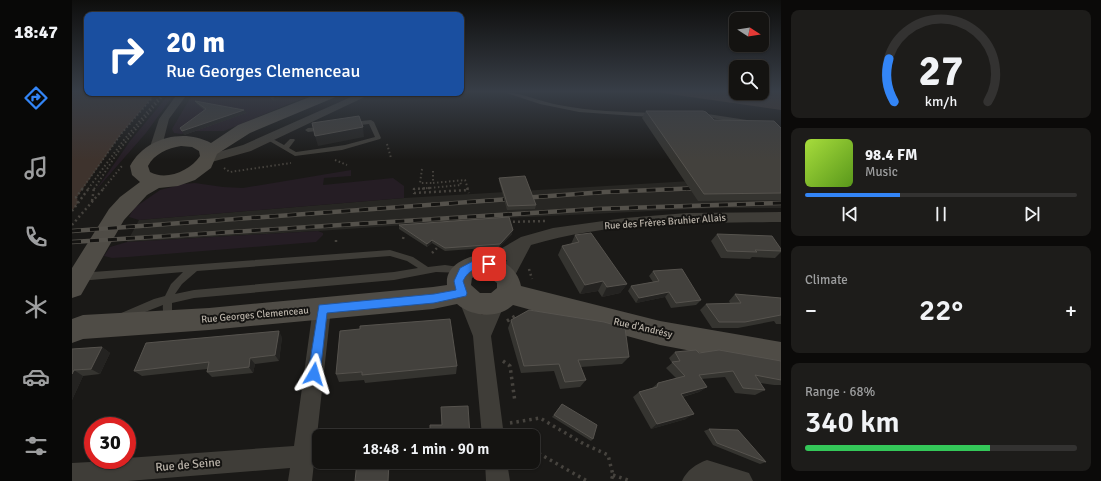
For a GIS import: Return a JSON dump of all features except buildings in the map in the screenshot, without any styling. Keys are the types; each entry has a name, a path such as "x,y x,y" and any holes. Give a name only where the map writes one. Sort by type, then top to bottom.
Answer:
{"street":[{"path":"155,150 164,119 167,114"},
{"path":"139,173 172,180 186,176 201,166 208,154 244,128 278,114"},
{"path":"74,280 121,207 140,190 139,173 141,162 155,150 176,142 208,154 238,152 322,114"},
{"name":"Rue des Frères Bruhier Allais","path":"468,281 494,260 526,241 553,233 625,223 687,218 781,217"},
{"path":"482,336 507,301 526,241"},
{"path":"468,281 496,267 507,301"},
{"path":"468,281 478,304 507,301"},
{"path":"468,281 482,336 492,429"},
{"name":"Rue Georges Clemenceau","path":"83,326 172,310 322,308 434,298 468,281"},
{"name":"Rue d'Andrésy","path":"507,301 660,333 781,355"},
{"path":"300,481 322,308"},
{"name":"Rue de Seine","path":"72,474 304,456"},
{"path":"497,469 498,481"},
{"path":"700,476 741,481"}],"lane":[{"path":"649,114 660,115"},
{"path":"692,115 754,123"},
{"path":"269,139 298,154 362,145 378,138 371,122 347,125"},
{"path":"308,130 333,127"},
{"path":"285,148 292,140"},
{"path":"74,280 390,253 410,259 424,269"},
{"path":"172,310 194,294 394,276 424,269 442,268 468,281"},
{"path":"172,310 178,281 195,269"}],"path":[{"path":"78,203 76,197 121,134 138,114"},
{"path":"72,211 123,141 146,114"},
{"path":"92,201 94,188 120,149 147,114"},
{"path":"390,151 391,158"},
{"path":"208,154 230,172 295,162"},
{"path":"329,157 347,165"},
{"path":"422,169 420,183 465,180 469,192 414,193 414,188 461,185 460,181"},
{"path":"433,171 433,183"},
{"path":"72,225 92,201 139,173"},
{"path":"506,222 546,219"},
{"path":"432,254 438,247"},
{"path":"528,266 534,282"},
{"path":"500,359 510,366 515,402"},
{"path":"499,429 540,418 584,444 608,455 613,475 611,481"},
{"path":"540,454 587,481"},
{"path":"613,475 631,481"}],"shaded area":[{"path":"72,114 138,114 121,134 77,197 78,203 72,211"},
{"path":"152,114 159,114 146,133 96,190 130,141"},
{"path":"181,114 264,114 224,131 197,131 181,134 174,133 172,129"},
{"path":"351,170 351,176 324,178 323,185 393,178 404,186 404,198 139,220 129,217 134,208 160,190 183,184 195,183 243,188"},
{"path":"708,180 781,180 781,208 714,208 508,218 127,242 139,220 404,198"},
{"path":"318,231 323,233 323,235 316,242 128,257 112,258 104,256 110,247 127,242"}],"railway":[{"path":"72,231 605,192 701,188 686,189"},
{"path":"72,242 595,209 781,203"}],"route":[{"path":"314,374 322,308 434,298 462,293 458,281 463,270 468,266 475,264 489,264"}]}
